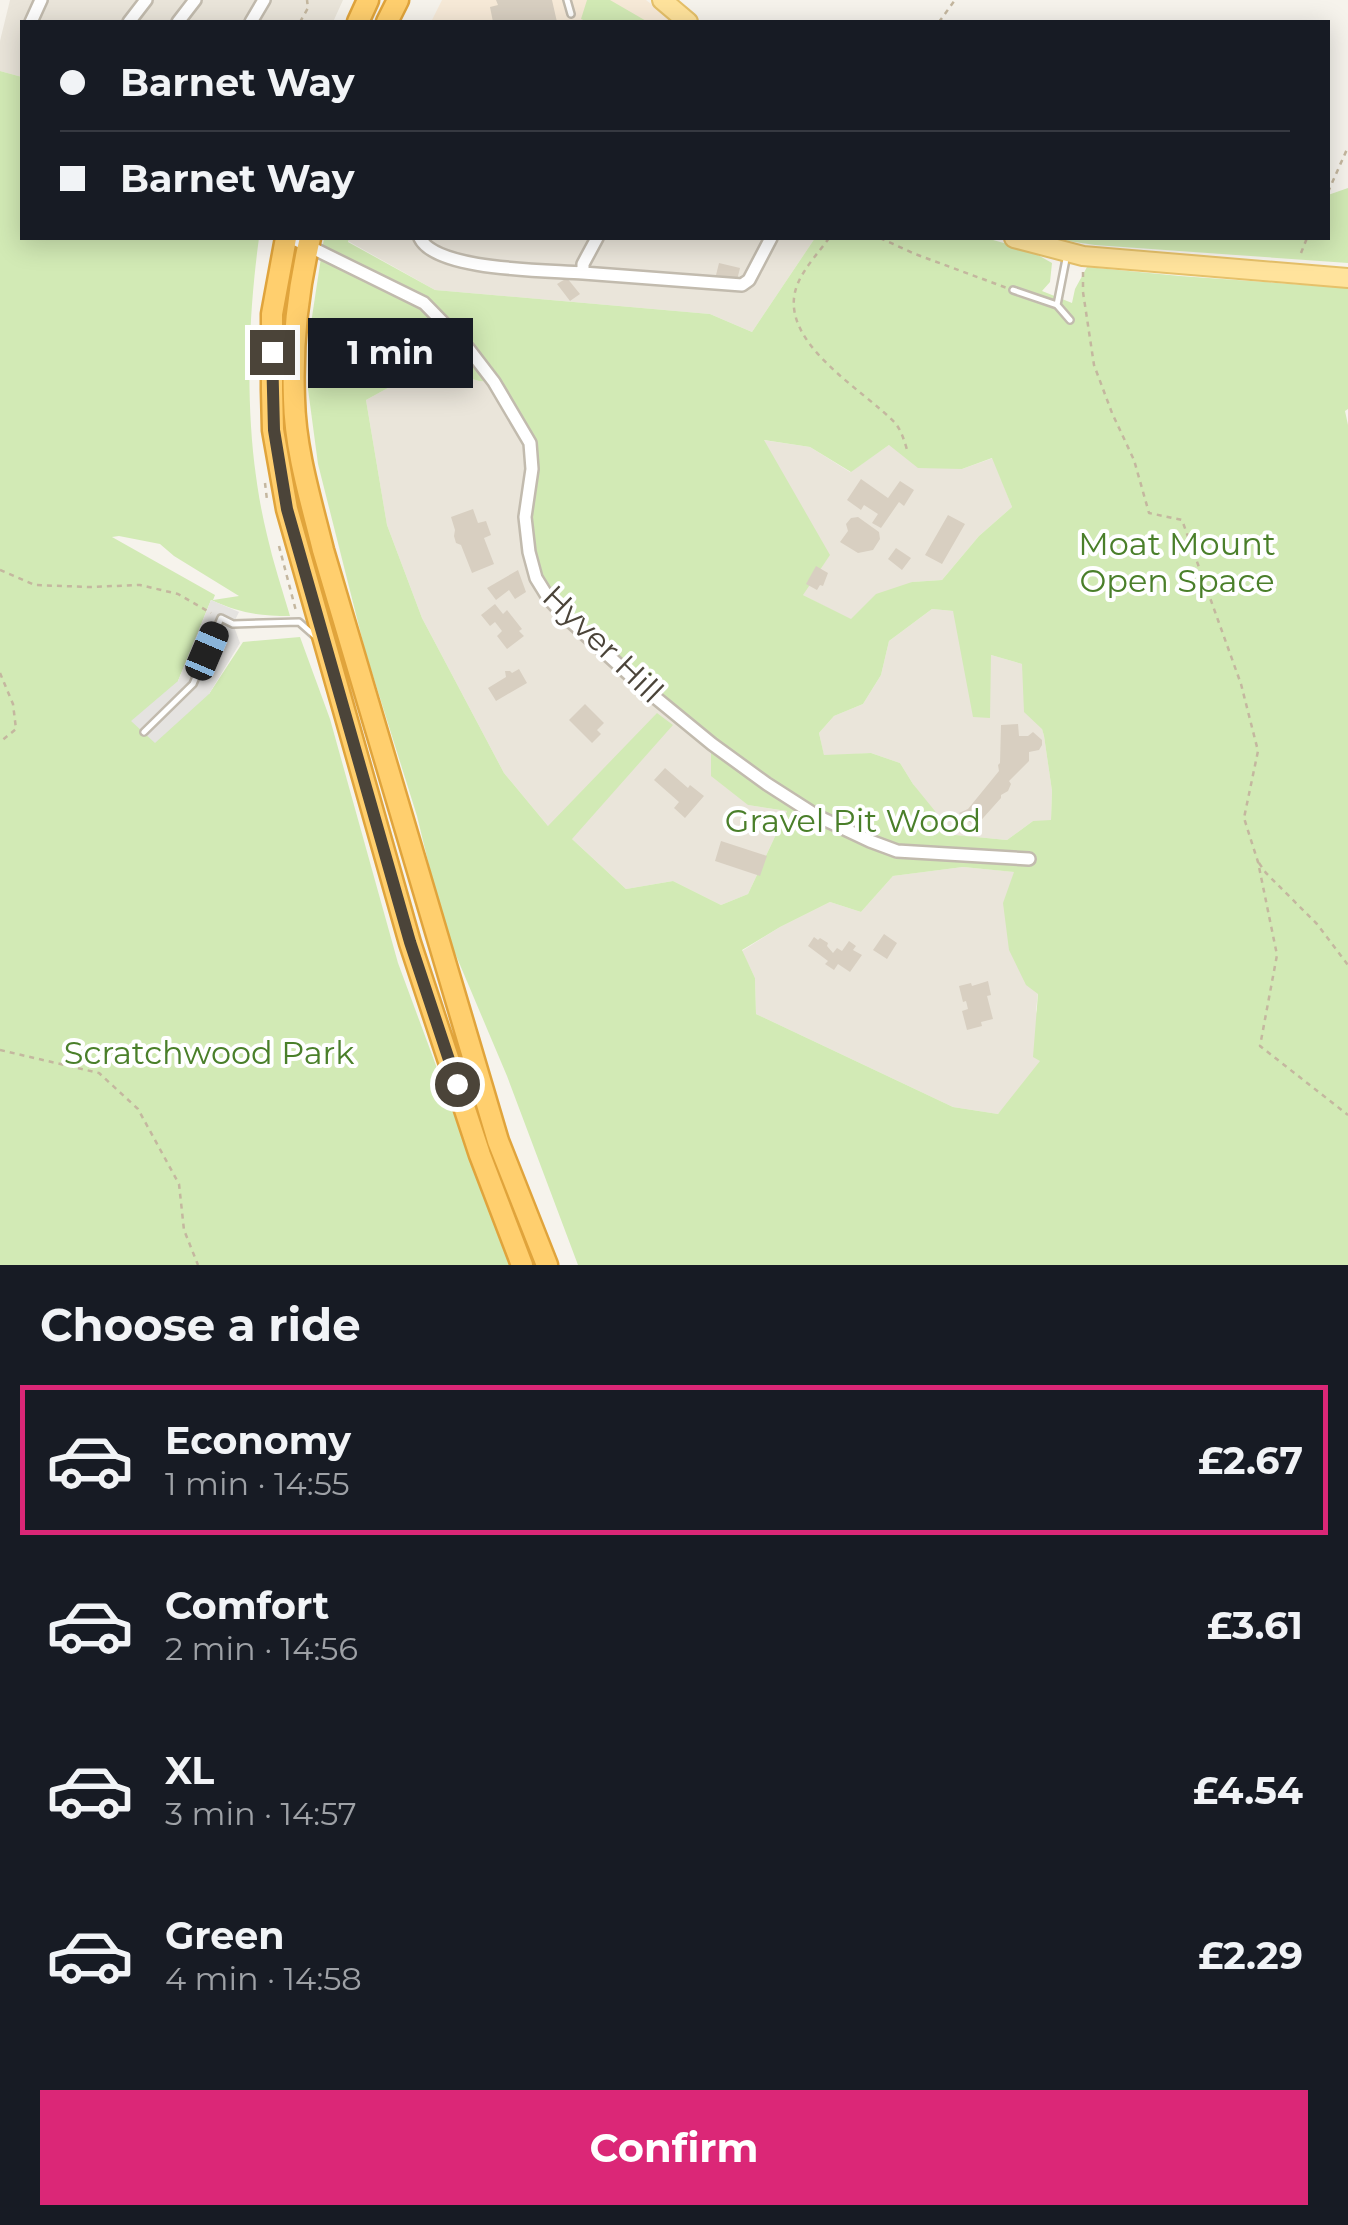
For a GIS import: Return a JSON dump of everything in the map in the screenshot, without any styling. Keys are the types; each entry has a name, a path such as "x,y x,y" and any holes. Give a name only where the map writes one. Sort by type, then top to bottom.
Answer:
{"highway":[{"path":"299,240 272,314 274,430 287,509 410,942 480,1155 522,1265"},
{"path":"299,240 294,401 303,466 334,588 498,1141 547,1265"}],"main road":[{"path":"662,0 686,20"},
{"path":"1022,240 1075,254 1348,278"}],"street":[{"path":"131,20 146,0"},
{"path":"180,20 195,0"},
{"name":"Hyver Hill","path":"299,240 424,303 468,348 494,382 530,443 532,470 525,517 536,578 548,599 645,689 767,784 817,816 870,841 897,851 1029,859"},
{"path":"421,240 427,249 452,260 479,264 742,285 750,280 770,240"},
{"path":"582,272 596,240"}],"lane":[{"path":"567,0 571,14"},
{"path":"1056,305 1075,254"},
{"path":"1013,290 1056,305 1070,320"},
{"path":"298,622 313,598"},
{"path":"144,732 193,684 222,618 233,624 298,622 324,645"}],"path":[{"path":"1330,188 1348,147"},
{"path":"828,240 798,282 795,313 800,328 811,348 898,427 908,453"},
{"path":"884,240 1013,290"},
{"path":"1301,253 1306,240"},
{"path":"1075,254 1094,365 1134,460 1149,513 1182,520 1241,684 1258,751 1244,818 1258,862 1277,956 1260,1046 1348,1115"},
{"path":"0,570 35,584 140,584 178,594 222,618"},
{"path":"0,673 12,704 16,729 0,742"},
{"path":"1258,862 1317,924 1348,965"},
{"path":"0,1050 98,1073 138,1108 180,1184 184,1230 198,1265"}],"shaded area":[{"path":"10,0 343,0 334,20 20,20 20,76 0,71 0,41"},
{"path":"442,0 646,0 671,20 432,20"},
{"path":"814,240 752,332 710,314 435,290 348,241"},
{"path":"428,366 494,382 748,805 787,811 748,894 721,905 673,881 626,889 572,839 548,826 504,773 422,618 387,525 366,400"},
{"path":"763,440 810,447 850,472 889,445 962,469 993,458 1012,507 979,536 942,580 912,582 851,620 803,595"},
{"path":"211,600 239,612 233,624 240,643 209,694 155,743 131,721 178,681"},
{"path":"932,609 953,611 991,655 1022,664 1044,736 1052,791 1051,821 1033,821 1007,840 944,834 900,763 871,753 824,756 819,733 834,716 863,704 881,675 889,641"},
{"path":"963,867 1015,872 1038,993 1036,1010 1049,1064 998,1114 953,1107 756,1014 755,978 742,951 830,902 861,912 893,876"}],"green space":[{"path":"587,0 610,0 645,20 583,20"},
{"name":"Scratchwood Park","path":"0,71 20,76 20,240 259,240 250,349 254,462 272,555 290,616 250,613 211,600 178,681 209,694 243,642 300,637 330,719 398,963 510,1265 0,1265","holes":["112,537 160,544 239,596 213,600 215,595"]},
{"path":"1348,188 1348,263 1061,240 1330,240 1330,194"},
{"name":"Moat Mount Open Space","path":"324,240 348,240 435,290 710,314 752,332 814,240 993,240 1029,250 1052,263 1050,282 1042,291 1072,303 1087,267 1348,288 1348,1265 578,1265 507,1076 444,927 417,816 365,650 318,464 308,389 310,330","holes":["428,366 494,382 530,443 529,552 549,599 711,744 711,776 748,805 787,811 748,894 721,905 673,881 626,889 572,839 673,725 657,713 548,826 504,773 422,618 387,525 366,400","764,440 810,447 851,472 889,445 918,468 962,469 992,458 1012,507 979,536 942,580 912,582 876,594 851,619 803,595 830,555","932,609 953,611 973,717 990,718 991,655 1022,664 1024,712 1044,736 1052,791 1051,820 1033,821 1007,840 945,834 939,816 900,763 871,753 824,755 819,733 834,716 863,704 881,675 889,641","963,867 1014,872 1003,903 1009,950 1026,985 1038,994 1033,1057 1040,1061 998,1114 953,1107 756,1014 755,978 742,950 830,902 861,912 893,876"]}],"building":[{"path":"496,0 552,0 557,20 493,20 490,7 498,5"},
{"path":"719,263 740,268 737,280 716,275"},
{"path":"567,278 580,294 570,301 557,284"},
{"path":"861,479 888,498 900,481 914,490 904,506 899,502 881,528 872,523 878,514 864,505 861,510 847,500"},
{"path":"473,509 478,523 486,521 491,535 484,538 494,564 472,573 461,545 456,543 451,517"},
{"path":"948,515 965,524 942,564 925,555"},
{"path":"858,517 879,532 880,539 873,550 858,553 840,542 848,531 846,524"},
{"path":"896,548 911,558 902,570 888,559"},
{"path":"816,566 828,573 817,590 806,584"},
{"path":"518,570 526,592 515,599 509,590 496,600 487,588"},
{"path":"495,604 503,614 507,610 524,636 507,649 497,636 502,631 495,622 490,626 481,615"},
{"path":"519,669 527,683 496,701 488,688 506,677 505,671"},
{"path":"585,704 604,723 597,730 601,734 592,743 569,720"},
{"path":"1018,724 1019,736 1033,732 1042,745 1029,752 1029,761 1009,781 1008,791 975,827 959,813 968,809 999,771 1001,725"},
{"path":"665,768 704,796 685,818 674,808 679,802 654,780"},
{"path":"721,841 767,856 760,876 715,861"},
{"path":"884,934 897,943 887,959 873,950"},
{"path":"814,937 828,943 833,953 837,948 842,951 849,941 856,946 853,950 862,955 850,972 838,964 834,970 808,946"},
{"path":"988,981 993,1019 967,1030 962,1011 968,1009 959,986"}],"route":[{"path":"272,352 274,430 287,509 410,942 457,1084"}],"park label":[{"name":"Gravel Pit Wood","path":"853,821"}]}
